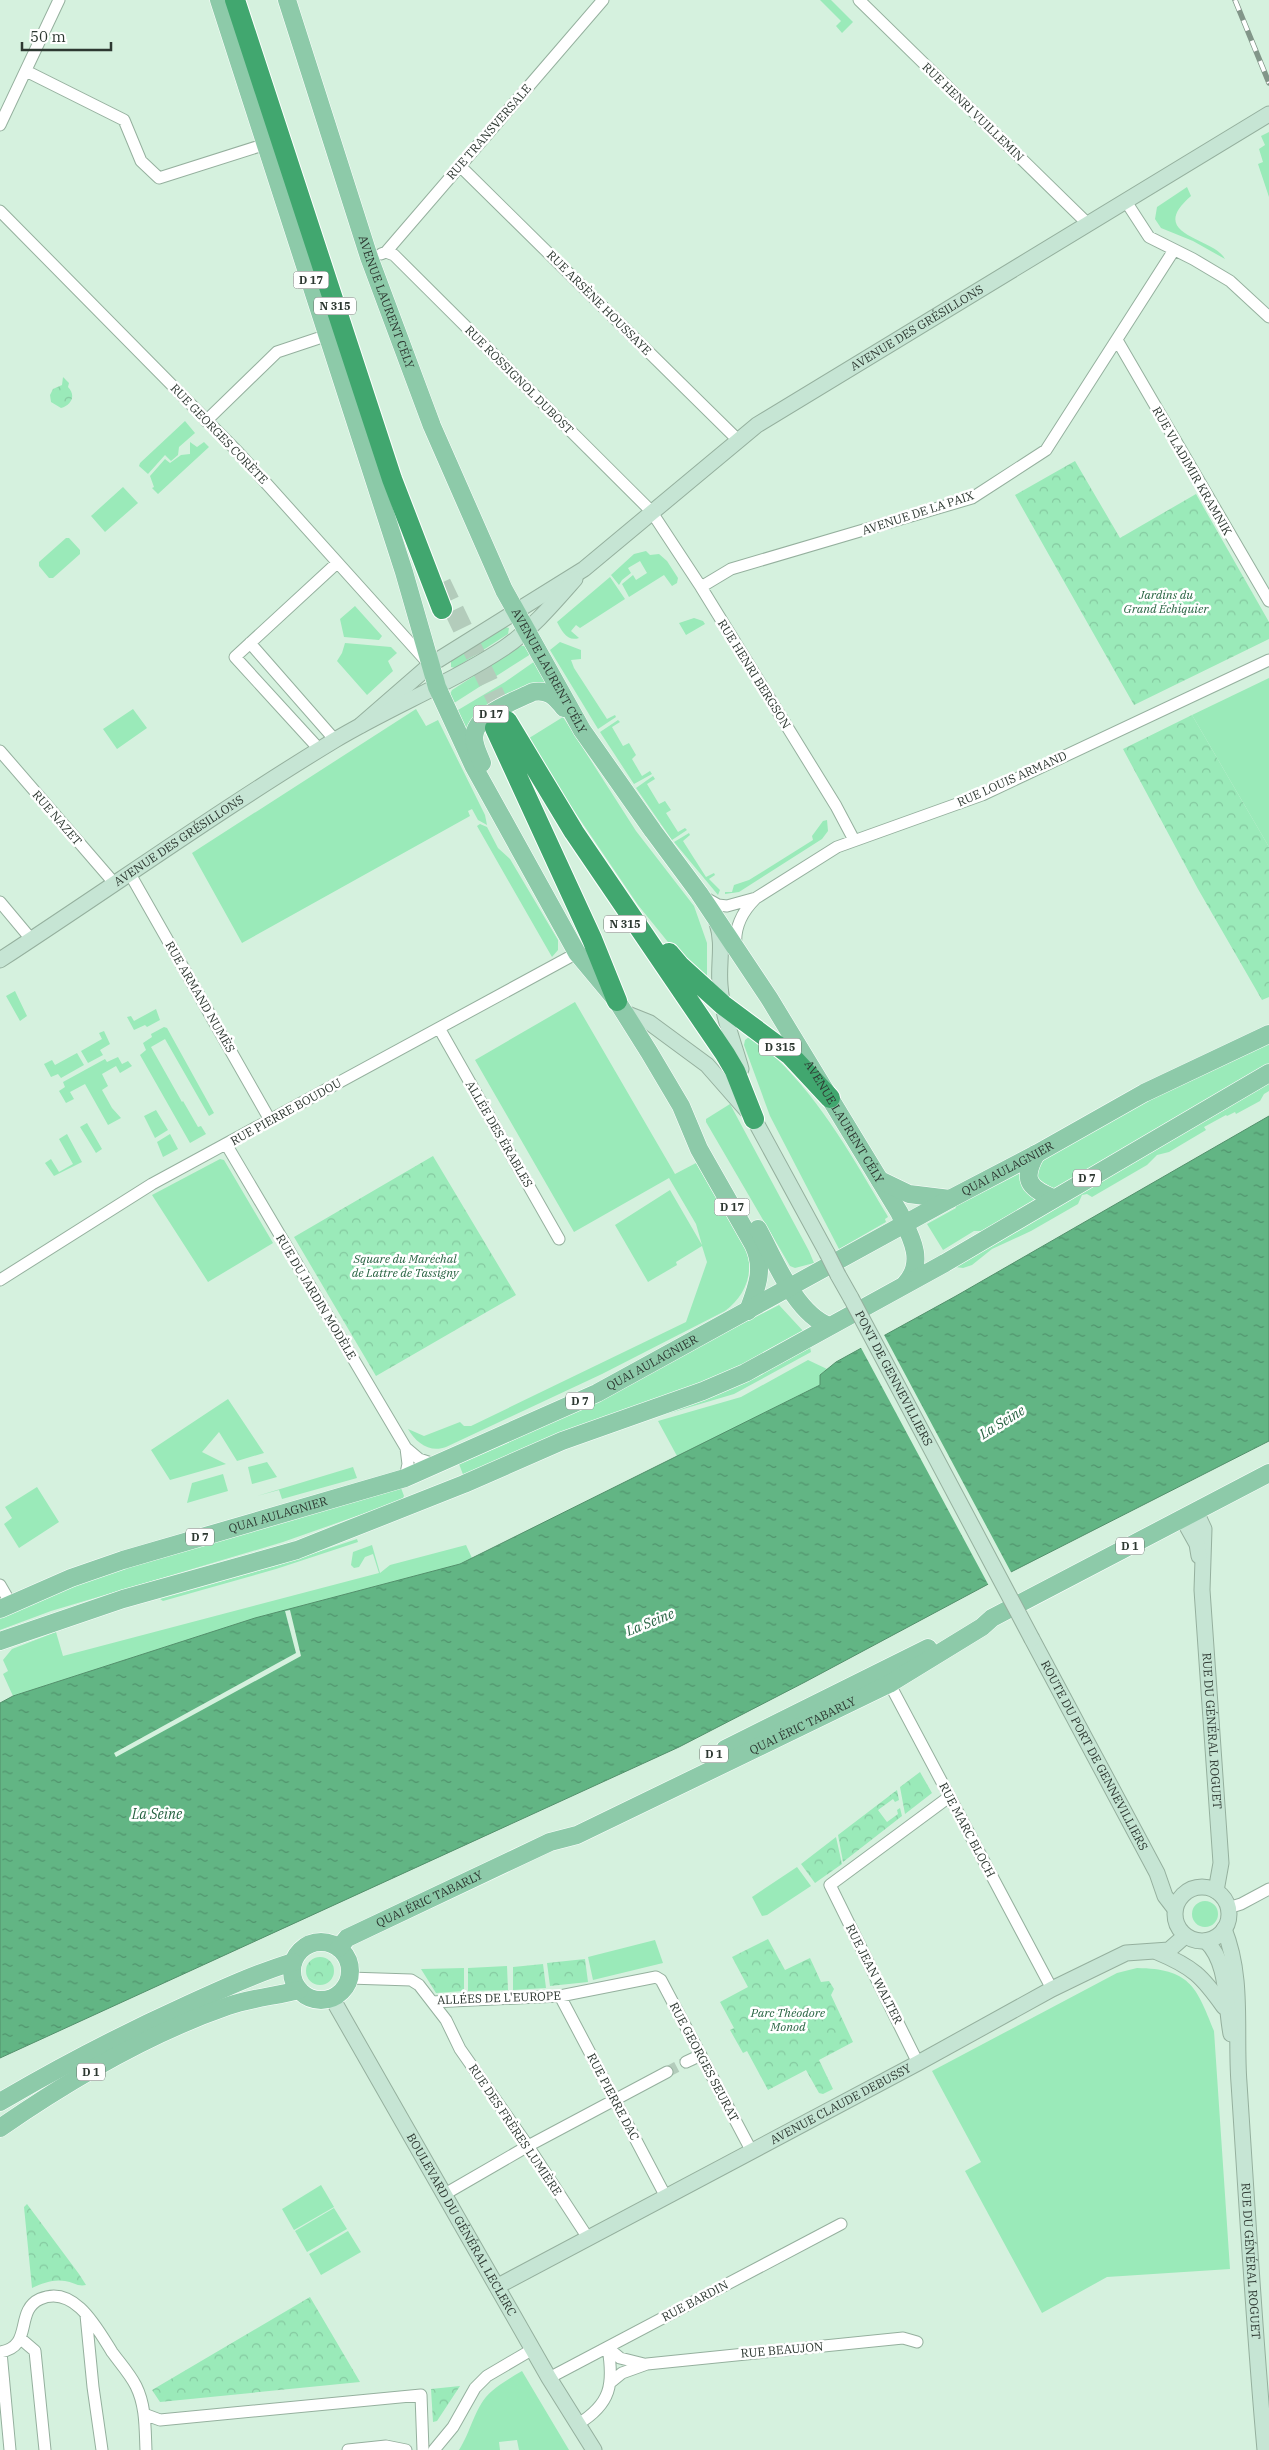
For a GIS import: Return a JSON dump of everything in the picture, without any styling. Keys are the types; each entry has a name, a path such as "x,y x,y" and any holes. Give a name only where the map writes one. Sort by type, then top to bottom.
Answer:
{"highway":[{"name":"N 315","path":"235,0 392,479 442,609"},
{"name":"N 315","path":"500,725 542,780 574,832 726,1054 735,1071 754,1119"},
{"name":"N 315","path":"500,725 562,831 718,1059 754,1119"},
{"path":"500,725 621,1007"},
{"path":"542,780 579,828 648,928 680,966 723,1004"},
{"name":"D 315","path":"723,1004 790,1055 830,1098"}],"main road":[{"name":"D 17","path":"219,0 404,572 424,636 437,687 474,767 577,953 621,1007 681,1106 709,1144 790,1288"},
{"name":"AVENUE LAURENT CÉLY","path":"287,0 451,471 484,547 515,610 582,730 699,893 769,998 880,1180 905,1224 916,1254 914,1270 906,1283"},
{"name":"AVENUE DES GRÉSILLONS","path":"0,960 219,814 335,740 437,687 505,647 547,612 584,569 651,511 757,425 1269,114"},
{"name":"AVENUE DES GRÉSILLONS","path":"361,725 430,665 515,610 584,569"},
{"name":"D 17","path":"502,815 474,743 477,724 484,717 533,692 539,691 553,695 582,730"},
{"name":"D 17","path":"716,919 721,946 720,984 723,1004 754,1119"},
{"path":"621,1007 650,1023 707,1065 754,1119"},
{"name":"QUAI AULAGNIER","path":"6,1607 71,1578 123,1560 405,1478 597,1393 950,1199 1036,1154 1144,1093 1269,1034"},
{"name":"D 7","path":"0,1641 123,1599 297,1550 562,1441 703,1391 744,1373 945,1263 1269,1073"},
{"name":"D 17","path":"681,1106 699,1149 758,1254 760,1273 748,1311"},
{"name":"PONT DE GENNEVILLIERS","path":"754,1119 1032,1639"},
{"path":"1036,1154 1029,1167 1030,1182 1038,1192 1053,1198"},
{"path":"880,1180 909,1194 950,1199"},
{"path":"790,1288 807,1311 819,1322 829,1326"},
{"path":"405,1478 414,1498 432,1496 442,1486 434,1464"},
{"name":"QUAI ÉRIC TABARLY","path":"339,1948 347,1938 550,1842 576,1835 740,1754 803,1727 886,1678 982,1627 992,1618 1269,1473"},
{"name":"RUE DU GÉNÉRAL ROGUET","path":"1190,1515 1204,1529 1202,1570 1221,1863 1216,1891"},
{"name":"ROUTE DU PORT DE GENNEVILLIERS","path":"1032,1639 1157,1873 1165,1896 1175,1909"},
{"name":"QUAI ÉRIC TABARLY","path":"550,1842 571,1825 603,1808 886,1678"},
{"name":"ROUTE DU PORT DE GENNEVILLIERS","path":"1157,1873 1185,1893"},
{"path":"1200,1887 1216,1891 1224,1898 1228,1908 1229,1916 1224,1929 1216,1937 1206,1941 1186,1936 1177,1925 1175,1909 1185,1893 1200,1887"},
{"name":"RUE DU GÉNÉRAL ROGUET","path":"1224,1929 1235,1966 1238,2071 1256,2349 1265,2450"},
{"name":"AVENUE CLAUDE DEBUSSY","path":"498,2286 918,2063 1052,1988 1126,1953 1169,1950 1186,1936"},
{"name":"RUE DU GÉNÉRAL ROGUET","path":"1206,1941 1215,1949 1222,1969 1226,2010 1238,2071"},
{"path":"312,1943 326,1943 339,1948 347,1960 349,1978 346,1986 332,1998 320,2000 308,1998 299,1990 294,1982 293,1962 301,1950 312,1943"},
{"path":"1156,1951 1180,1961 1202,1977 1226,2010"},
{"path":"0,2102 110,2041 252,1976 293,1962"},
{"name":"D 1","path":"0,2128 22,2113 159,2033 231,2005 299,1990"},
{"name":"BOULEVARD DU GÉNÉRAL LECLERC","path":"332,1998 533,2349 594,2450"}],"street":[{"path":"0,125 59,0"},
{"name":"RUE TRANSVERSALE","path":"377,255 460,166 604,0"},
{"name":"RUE HENRI VUILLEMIN","path":"859,0 1087,223"},
{"path":"26,70 124,120 141,161 159,178 266,144"},
{"name":"RUE ARSÈNE HOUSSAYE","path":"460,166 738,440"},
{"path":"1125,200 1149,237 1193,259 1230,281 1269,317"},
{"name":"RUE GEORGES CORÈTE","path":"0,211 238,452 430,665"},
{"name":"AVENUE DE LA PAIX","path":"701,587 731,570 972,498 1046,450 1174,250"},
{"name":"RUE ROSSIGNOL DUBOST","path":"377,255 394,255 651,511"},
{"path":"206,421 277,352 328,335"},
{"name":"RUE VLADIMIR KRAMNIK","path":"1117,340 1269,601"},
{"name":"RUE HENRI BERGSON","path":"651,511 701,587 836,806 854,840"},
{"path":"320,750 235,657 337,563"},
{"path":"250,643 335,740"},
{"name":"RUE LOUIS ARMAND","path":"699,893 709,901 722,906 732,906 756,898 837,847 982,796 1269,660"},
{"name":"RUE NAZET","path":"0,751 115,884"},
{"name":"RUE ARMAND NUMÈS","path":"130,874 270,1120"},
{"name":"RUE LOUIS ARMAND","path":"737,952 735,941 738,926 747,908 756,898"},
{"path":"0,902 31,939"},
{"name":"RUE PIERRE BOUDOU","path":"0,1280 140,1190 577,953"},
{"name":"ALLÉE DES ÉRABLES","path":"439,1028 560,1239"},
{"name":"RUE DU JARDIN MODÈLE","path":"226,1144 406,1448 419,1459 434,1464"},
{"path":"405,1478 408,1464 406,1448"},
{"path":"0,1585 6,1607"},
{"name":"RUE MARC BLOCH","path":"886,1678 1052,1988"},
{"name":"RUE JEAN WALTER","path":"918,2063 830,1885 949,1796"},
{"path":"1228,1908 1242,1904 1269,1889"},
{"name":"ALLÉES DE L'EUROPE","path":"349,1978 410,1980 419,1985 432,2002 455,2002 560,1996 656,1977"},
{"name":"RUE GEORGES SEURAT","path":"656,1977 661,1980 751,2150"},
{"name":"RUE PIERRE DAC","path":"560,1996 666,2197"},
{"name":"RUE DES FRÈRES LUMIÈRE","path":"432,2002 446,2020 460,2050 528,2146 588,2238"},
{"path":"446,2020 455,2002"},
{"path":"686,2062 701,2055"},
{"path":"445,2194 528,2146 667,2072"},
{"name":"RUE BARDIN","path":"550,2378 840,2224"},
{"path":"10,2450 0,2352 10,2350 21,2340 27,2310 39,2299 56,2295 70,2300 86,2313 136,2387 144,2414 146,2450"},
{"path":"86,2313 93,2387 102,2450"},
{"name":"RUE BEAUJON","path":"612,2382 622,2373 647,2364 903,2338 917,2342"},
{"path":"21,2340 35,2351 45,2450"},
{"path":"578,2424 593,2414 604,2401 612,2382 608,2348"},
{"name":"RUE BEAUJON","path":"608,2348 620,2358 647,2364"},
{"path":"434,2450 453,2427 475,2388 487,2376 533,2349"},
{"path":"144,2414 160,2420 421,2395 423,2450"},
{"path":"348,2450 386,2446 406,2450"}],"green space":[{"path":"820,0 831,0 853,22 842,33 836,26 841,21"},
{"path":"1269,132 1269,197 1258,164 1263,162 1259,149 1265,145 1261,136"},
{"path":"1187,187 1191,196 1179,209 1175,220 1179,228 1209,245 1225,259 1193,241 1161,228 1155,219 1157,207"},
{"path":"63,377 69,383 68,387 72,393 72,399 68,405 61,408 51,402 50,395 53,389 62,385"},
{"path":"185,421 195,433 179,447 178,455 171,461 165,455 148,474 139,466 140,463"},
{"path":"190,442 197,447 204,442 209,447 158,494 152,488 154,487 150,476 165,459 170,463 181,455 190,454"},
{"name":"Jardins du Grand Échiquier","path":"1075,461 1120,538 1196,494 1269,622 1269,639 1134,705 1015,495"},
{"path":"123,487 138,503 105,532 91,516"},
{"path":"66,538 69,538 80,550 80,554 53,578 49,578 39,566 39,562"},
{"path":"646,551 650,555 659,554 667,561 678,578 677,583 672,586 664,575 629,597 622,584 633,575 636,580 647,573 640,561 628,568 631,573 619,585 611,575 634,554"},
{"path":"610,577 625,599 580,628 576,625 571,631 579,638 568,637 557,622"},
{"path":"355,606 382,636 379,640 344,637 340,619"},
{"path":"694,618 703,621 705,624 686,635 679,623"},
{"path":"505,627 509,628 508,634 455,668 451,667 451,661"},
{"path":"560,642 581,650 581,659 571,660 574,668 607,719 615,715 616,717 598,729 550,650"},
{"path":"345,643 391,647 397,653 388,661 393,671 367,695 337,661"},
{"path":"521,646 528,646 534,652 451,705 449,696 452,690"},
{"path":"538,659 552,684 469,737 453,713 505,682"},
{"path":"1269,678 1269,847 1192,715"},
{"path":"133,709 147,728 117,749 103,729"},
{"path":"416,709 426,726 438,720 485,815 487,825 478,820 472,809 468,811 470,816 242,943 192,853"},
{"path":"1192,715 1269,847 1269,997 1262,1000 1198,889 1123,749"},
{"path":"563,717 636,831 694,906 707,943 707,979 672,947 638,905 526,740"},
{"path":"618,720 620,722 612,727 623,746 629,743 636,755 632,759 642,776 650,771 652,774 634,784 600,732"},
{"path":"653,776 655,779 647,784 659,804 665,801 671,810 666,813 678,832 685,828 687,830 672,840 636,788"},
{"path":"827,820 828,831 822,839 739,892 725,894 725,892 732,892 734,885 749,880 813,840 812,836 823,821"},
{"path":"480,824 487,827 498,848 510,859 558,940 558,950 552,957 477,826"},
{"path":"689,833 690,835 683,841 706,877 714,873 715,875 709,879 720,890 718,895 674,842"},
{"path":"15,991 27,1016 20,1021 6,996"},
{"path":"575,1002 675,1174 696,1163 747,1252 749,1269 746,1285 737,1299 725,1311 602,1374 446,1447 440,1449 429,1448 415,1439 408,1429 424,1436 460,1422 464,1426 471,1426 686,1322 707,1262 702,1246 676,1262 677,1265 648,1282 615,1225 670,1190 702,1245 696,1224 669,1178 574,1232 475,1060"},
{"path":"156,1009 160,1020 147,1027 145,1025 134,1030 127,1017 131,1016 134,1021"},
{"path":"164,1027 167,1028 214,1113 209,1116 165,1039 151,1047 182,1102 198,1127 201,1126 206,1134 190,1143 140,1055 146,1050 143,1043 152,1037 151,1034"},
{"path":"104,1031 110,1044 100,1050 103,1055 88,1063 81,1051 102,1039 99,1033"},
{"path":"749,1037 767,1049 809,1094 837,1133 888,1217 885,1219 886,1222 839,1249 770,1116 744,1045 745,1040"},
{"path":"1269,1041 1269,1065 1054,1189 1036,1178 1038,1161 1168,1090"},
{"path":"77,1053 84,1065 61,1078 58,1074 51,1077 44,1064 52,1060 55,1065"},
{"path":"118,1057 122,1064 128,1061 132,1066 120,1073 116,1066 102,1074 108,1086 102,1090 112,1108 121,1118 108,1125 85,1084 70,1092 74,1099 66,1103 59,1091 65,1087 63,1082 105,1059 107,1062"},
{"path":"1269,1081 1269,1091 1264,1094 1260,1101 1236,1114 1235,1112 1226,1115 1204,1127 1206,1130 1169,1152 1157,1155 1147,1165 1092,1197 1087,1194 1082,1195 1078,1204 1031,1231 992,1249 972,1265 963,1268 955,1267"},
{"path":"730,1104 814,1263 795,1268 790,1266 706,1122 706,1119"},
{"path":"156,1110 168,1130 155,1138 144,1116"},
{"path":"87,1123 102,1149 96,1153 80,1127"},
{"path":"67,1134 82,1162 54,1176 45,1163 51,1159 59,1172 73,1164 59,1139"},
{"path":"170,1134 178,1149 163,1157 157,1142"},
{"name":"Square du Maréchal de Lattre de Tassigny","path":"433,1156 516,1295 376,1376 294,1237"},
{"path":"220,1159 224,1160 273,1243 208,1282 152,1195"},
{"path":"1020,1172 1036,1200 983,1231 974,1231 943,1250 927,1224 956,1208 954,1203"},
{"path":"779,1305 804,1332 720,1377 464,1477 459,1464 516,1439"},
{"path":"810,1347 811,1352 734,1394 619,1428"},
{"path":"808,1360 827,1369 820,1375 821,1385 677,1456 658,1421 741,1397"},
{"path":"228,1399 264,1453 237,1461 219,1432 202,1452 226,1464 170,1480 151,1450"},
{"path":"267,1462 277,1477 252,1484 248,1467"},
{"path":"353,1467 357,1478 282,1499 279,1490 257,1496"},
{"path":"223,1474 228,1491 187,1503 192,1483"},
{"path":"37,1487 59,1522 19,1548 4,1524 12,1518 5,1507"},
{"path":"401,1488 404,1496 402,1500 283,1542 51,1611 0,1630 0,1616 98,1575"},
{"path":"357,1539 358,1542 276,1569 163,1601 160,1599 276,1566"},
{"path":"372,1545 380,1573 390,1565 466,1545 472,1558 460,1564 255,1618 13,1696 3,1674 8,1671 3,1660 12,1649 56,1632 63,1656 379,1573 373,1554 365,1557 359,1567 354,1568 351,1565 353,1552"},
{"path":"920,1772 932,1793 905,1814 900,1787"},
{"path":"897,1790 899,1800 895,1802 893,1799 878,1810 887,1822 898,1814 897,1810 900,1808 902,1816 843,1862 838,1835"},
{"path":"836,1837 842,1864 815,1883 801,1864"},
{"path":"797,1867 811,1886 767,1915 762,1916 752,1897"},
{"path":"1205,1901 1214,1905 1218,1914 1214,1923 1205,1927 1196,1923 1192,1914 1196,1905"},
{"name":"Parc Théodore Monod","path":"768,1939 785,1970 810,1958 821,1982 829,1981 834,1989 831,1995 853,2042 819,2060 833,2089 823,2094 819,2093 806,2070 768,2090 747,2051 743,2053 730,2030 734,2028 720,2002 748,1987 732,1957"},
{"path":"655,1940 663,1963 593,1980 588,1957"},
{"path":"320,1957 330,1961 334,1971 330,1981 320,1985 310,1981 306,1971 310,1961"},
{"path":"585,1959 588,1982 550,1986 547,1963"},
{"path":"543,1964 546,1988 513,1990 513,1967"},
{"path":"507,1966 508,1990 468,1991 468,1968"},
{"path":"464,1968 464,1991 436,1993 421,1969"},
{"path":"1137,1968 1168,1972 1179,1976 1188,1983 1202,2002 1214,2031 1230,2269 1107,2277 1042,2313 965,2171 981,2162 932,2071 1117,1973"},
{"path":"321,2185 334,2207 294,2230 282,2209"},
{"path":"27,2204 86,2285 57,2281 44,2283 32,2288 24,2207"},
{"path":"334,2208 347,2229 307,2252 295,2231"},
{"path":"348,2231 361,2252 321,2275 309,2254"},
{"path":"310,2297 360,2382 160,2402 152,2390"},
{"path":"522,2371 569,2450 519,2450 517,2440 499,2442 500,2450 459,2450 477,2411 486,2397 499,2385"},
{"path":"460,2386 437,2421 433,2422 431,2389"}],"water":[{"name":"La Seine","path":"1269,1116 1269,1441 1009,1573 679,1747 0,2058 0,1703 13,1696 255,1618 460,1564 820,1385 820,1375 836,1362 956,1296"}],"pier":[{"path":"883,1333 1012,1574 989,1586 860,1346"},
{"path":"290,1610 301,1656 116,1757 114,1753 296,1653 285,1611"}],"tunnel":[{"path":"441,583 507,721"},
{"path":"667,2072 686,2062"}],"railway":[{"path":"1235,0 1269,83"}]}
